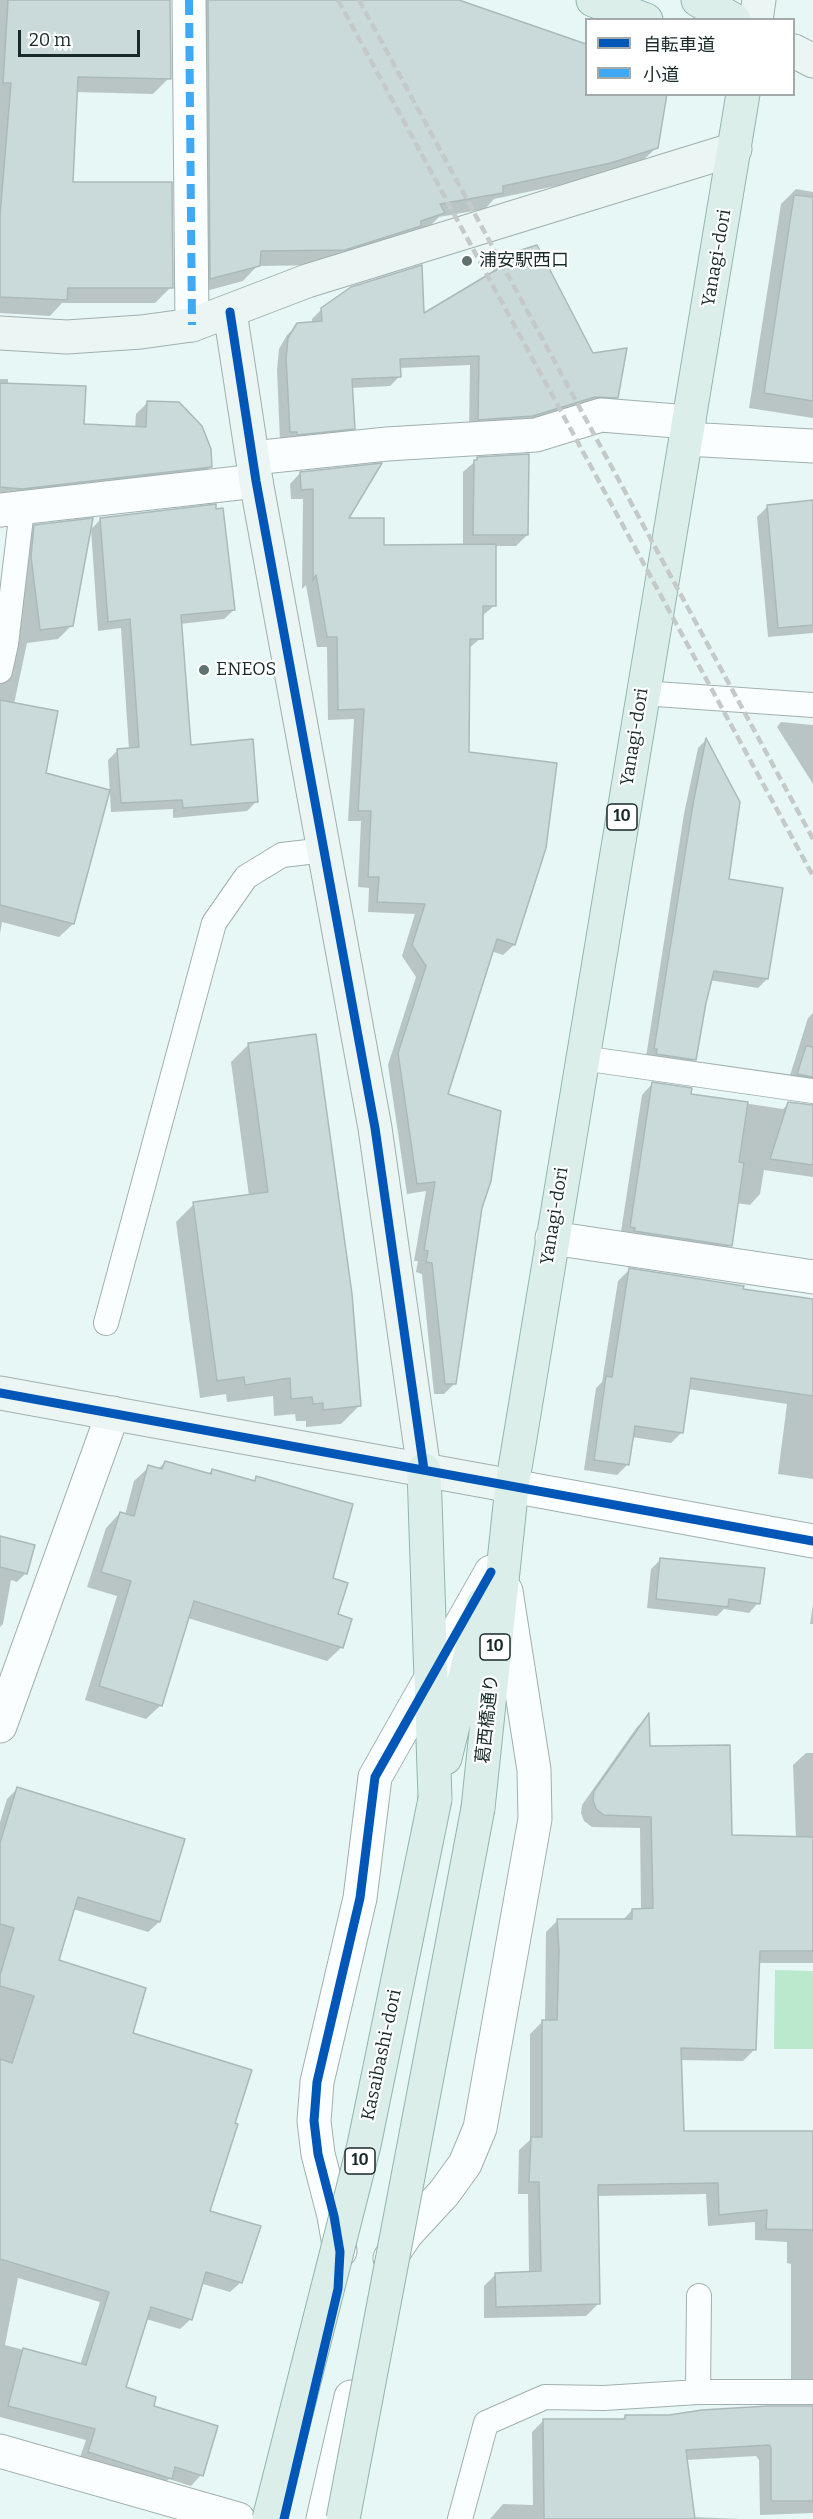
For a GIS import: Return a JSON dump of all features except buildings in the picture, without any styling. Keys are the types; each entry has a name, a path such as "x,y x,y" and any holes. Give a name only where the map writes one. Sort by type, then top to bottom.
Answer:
{"main road":[{"path":"593,0 641,18"},
{"path":"698,0 730,18"},
{"name":"Yanagi-dori","path":"512,1486 743,96"},
{"path":"424,1470 435,1799"},
{"name":"葛西橋通り","path":"343,2519 478,1808 497,1573 512,1486"},
{"name":"葛西橋通り","path":"435,1799 497,1573"},
{"name":"Kasaibashi-dori","path":"269,2519 364,2145 435,1799"}],"street":[{"path":"189,0 192,325"},
{"path":"756,18 759,0"},
{"path":"795,51 813,60"},
{"path":"0,333 67,337 141,332 192,325 307,281 735,149"},
{"path":"230,312 255,469 375,1128 424,1470"},
{"path":"11,510 255,469 387,444 536,435 601,415 687,430 813,446"},
{"path":"552,1238 813,1277"},
{"path":"0,1393 813,1541"},
{"path":"0,1726 113,1413"},
{"path":"284,2519 339,2289 340,2252 334,2216 316,2143 314,2121 317,2082 360,1898 375,1777 431,1676 497,1573"},
{"path":"323,2519 378,2284 387,2262 407,2233 444,2193 465,2164 480,2128 535,1819 534,1770 497,1573"},
{"path":"0,2451 238,2519"}],"lane":[{"path":"0,671 6,644 11,510"},
{"path":"642,693 813,705"},
{"path":"106,1323 214,923 246,877 282,855 325,850"},
{"path":"582,1058 813,1091"},
{"path":"698,2392 699,2296"},
{"path":"460,2519 486,2423 545,2397 604,2398 698,2392 813,2392"}],"green space":[{"path":"775,1970 813,1971 813,2049 774,2049"}],"railway":[{"path":"338,0 813,876"},
{"path":"359,0 813,839"}],"marked path":[{"path":"189,0 192,325"}],"cycle path":[{"path":"230,312 256,481 375,1128 424,1470"},
{"path":"0,1393 813,1541"},
{"path":"284,2519 338,2289 340,2252 334,2216 318,2154 314,2121 317,2082 360,1898 375,1777 491,1572"}],"place":[{"name":"浦安駅西口","path":"467,261"},
{"name":"ENEOS","path":"204,670"}]}
